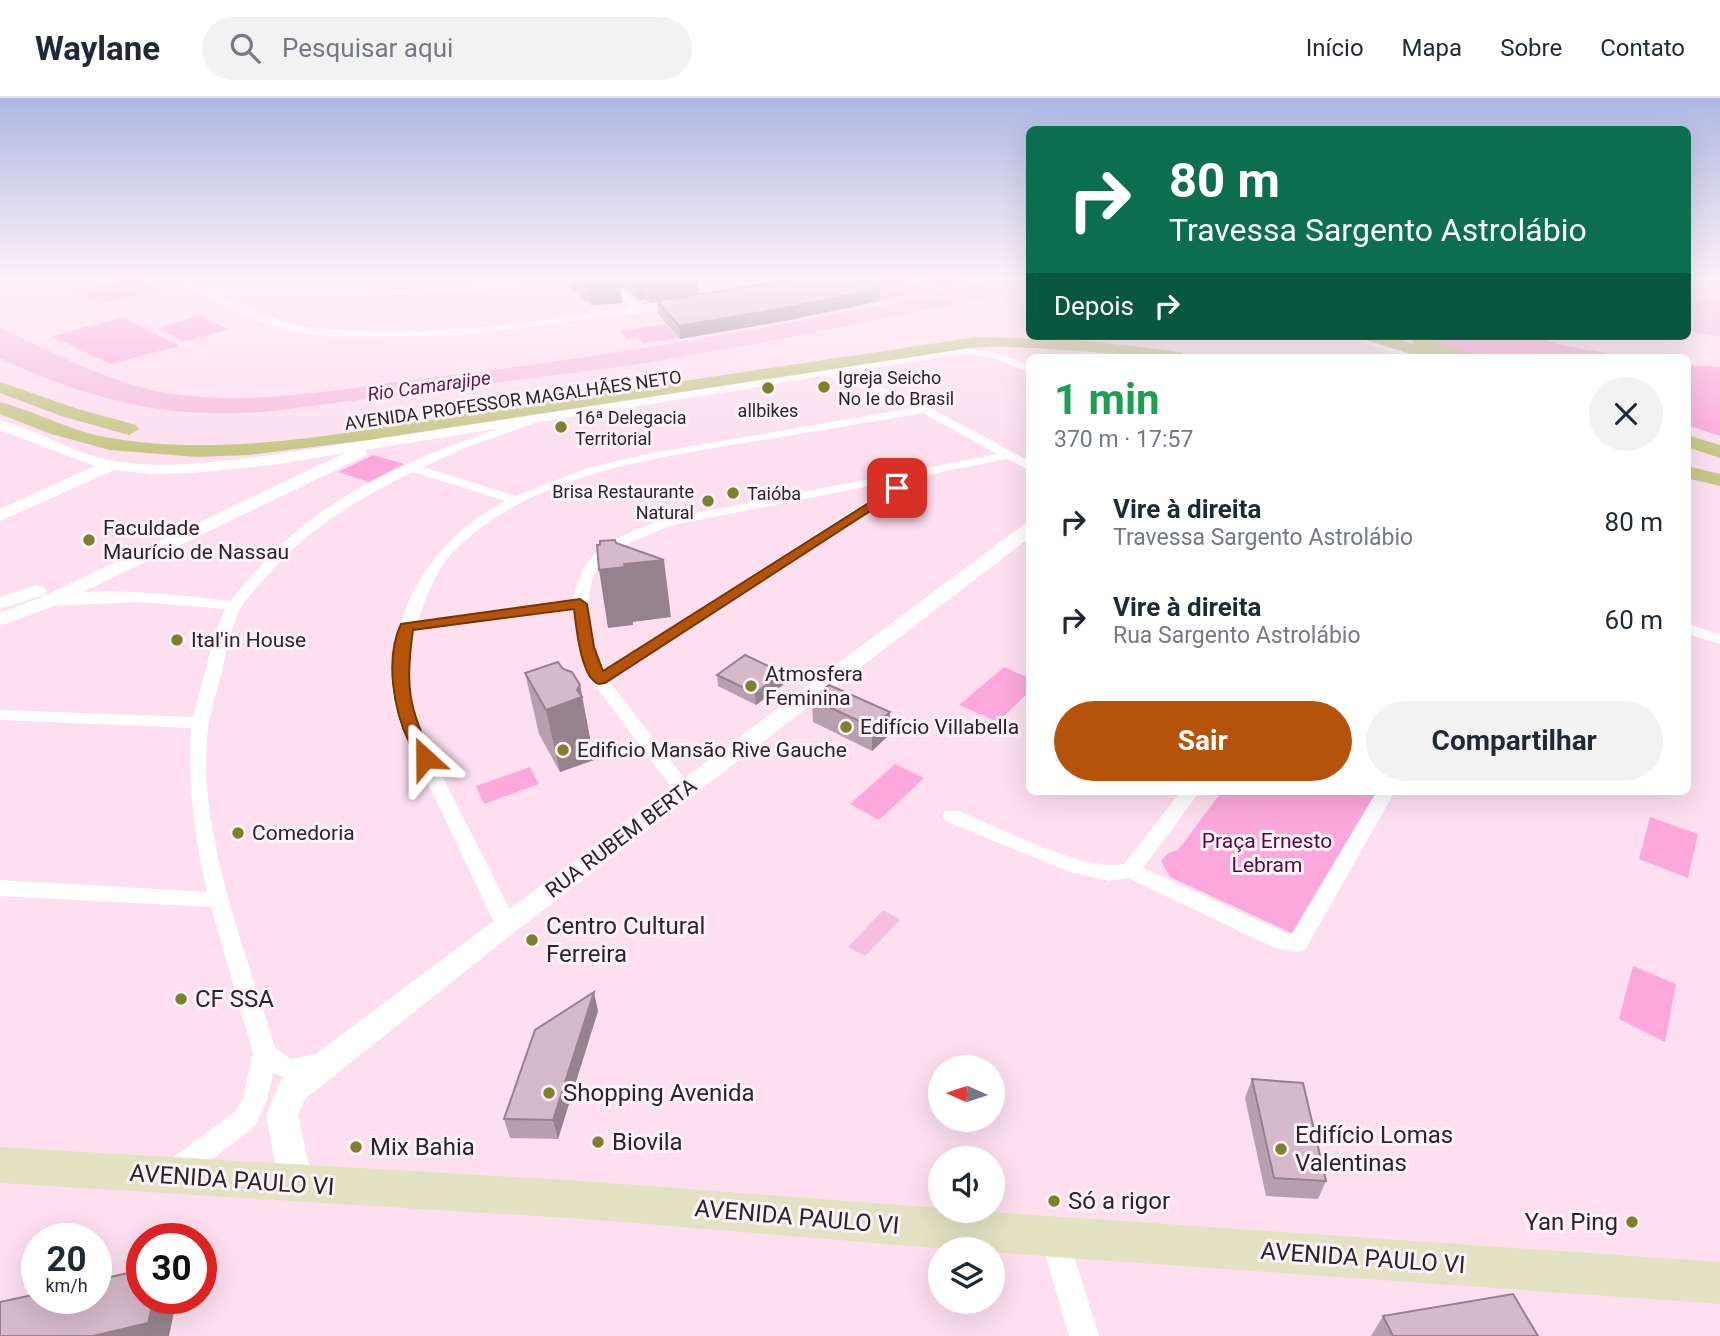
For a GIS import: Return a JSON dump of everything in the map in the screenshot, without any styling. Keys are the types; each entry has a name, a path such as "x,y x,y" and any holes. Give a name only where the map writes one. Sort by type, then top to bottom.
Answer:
{"main road":[{"name":"AVENIDA PROFESSOR MAGALHÃES NETO","path":"0,387 78,416 131,429 241,437 321,429 986,334"},
{"name":"AVENIDA PROFESSOR MAGALHÃES NETO","path":"0,408 83,438 141,448 197,451 248,449 369,434 954,344 998,334"},
{"name":"AVENIDA PROFESSOR MAGALHÃES NETO","path":"1073,340 1163,354"},
{"path":"1140,340 1176,354"},
{"path":"1382,340 1427,354"},
{"path":"1413,340 1455,354"},
{"path":"749,383 784,370"},
{"path":"58,430 70,453"},
{"path":"1704,439 1720,452"},
{"path":"1691,470 1720,472"},
{"path":"1691,471 1720,480"},
{"name":"AVENIDA PAULO VI","path":"0,1165 584,1200 1054,1237 1720,1283"}],"street":[{"path":"1363,340 1405,354"},
{"name":"AVENIDA PROFESSOR MAGALHÃES NETO","path":"0,425 70,453 112,465 184,468 273,460 955,351 985,353 1026,368"},
{"path":"821,373 892,393 1026,464"},
{"path":"506,924 413,734 401,697 400,668 407,627 418,589 440,555 462,536 515,500 578,474 648,456 925,409"},
{"path":"171,1175 245,1119 255,1100 265,1053 219,900 205,839 198,779 200,723 223,634 234,606 265,568 315,523 410,467 463,444 543,416"},
{"path":"0,620 49,601 384,442"},
{"path":"684,791 599,680 587,647 580,604 586,575 599,558 618,543 642,531 711,512 1009,455"},
{"path":"0,603 75,575 288,476 296,471 298,466 294,461 273,460"},
{"path":"0,516 112,465"},
{"path":"410,467 515,500"},
{"path":"599,680 920,474"},
{"name":"RUA RUBEM BERTA","path":"296,1184 282,1115 292,1090 506,924 1026,531"},
{"path":"49,601 110,597 195,601 234,606"},
{"path":"407,627 580,604"},
{"path":"1691,630 1720,639"},
{"path":"0,715 200,723"},
{"path":"1130,870 1188,795"},
{"path":"952,816 1077,867 1109,874 1130,870 1283,942 1297,944 1384,795"},
{"path":"0,888 219,900"},
{"path":"265,1053 282,1069 300,1071 334,1058"},
{"path":"1054,1237 1084,1336"}],"green space":[{"path":"156,334 179,346 110,364 52,336"},
{"path":"168,334 212,334 184,342"},
{"path":"622,334 675,334 679,338 643,343 638,337 627,339"},
{"path":"1429,340 1544,340 1613,354 1469,354"},
{"path":"1691,365 1720,367 1720,436 1691,426"},
{"path":"373,455 404,464 369,482 338,472"},
{"path":"1004,667 1026,677 1026,695 998,722 959,705"},
{"path":"895,764 924,778 879,820 850,804"},
{"path":"530,767 539,784 484,804 476,786"},
{"name":"Praça Ernesto Lebram","path":"1219,795 1376,795 1294,934 1170,877 1161,861 1168,853 1178,850"},
{"path":"1650,817 1698,834 1688,878 1639,859"},
{"path":"1633,966 1676,984 1665,1042 1619,1019"}],"water":[{"name":"Rio Camarajipe","path":"0,334 12,334 124,382 167,393 230,398 326,392 728,334 807,334 633,365 264,412 178,411 126,403 73,388 0,358"},
{"path":"883,910 900,920 865,956 848,947"}],"building":[{"path":"615,540 616,543 664,560 624,564 625,567 599,570 597,545 600,545 600,541"},
{"path":"745,655 783,673 755,693 717,675"},
{"path":"558,662 563,669 572,672 580,685 577,690 582,697 546,710 525,673"},
{"path":"829,685 890,712 872,727 812,699"},
{"path":"594,992 553,1120 504,1119 535,1030"},
{"name":"Edifício Lomas Valentinas","path":"1252,1079 1303,1083 1326,1181 1274,1178"},
{"path":"126,1273 126,1314 150,1314 148,1323 93,1336 0,1336 0,1302 21,1297 21,1314 112,1314 112,1277"},
{"path":"1513,1294 1538,1336 1393,1336 1383,1316"}],"place":[{"name":"Igreja Seicho No Ie do Brasil","path":"824,387"},
{"name":"allbikes","path":"768,388"},
{"name":"16ª Delegacia Territorial","path":"561,427"},
{"name":"Taióba","path":"733,493"},
{"name":"Brisa Restaurante Natural","path":"708,501"},
{"name":"Faculdade Maurício de Nassau","path":"89,540"},
{"name":"Ital'in House","path":"177,640"},
{"name":"Atmosfera Feminina","path":"751,686"},
{"name":"Edifício Villabella","path":"846,727"},
{"name":"Edificio Mansão Rive Gauche","path":"563,750"},
{"name":"Comedoria","path":"238,833"},
{"name":"Centro Cultural Ferreira","path":"532,940"},
{"name":"CF SSA","path":"181,999"},
{"name":"Shopping Avenida","path":"549,1093"},
{"name":"Biovila","path":"598,1142"},
{"name":"Mix Bahia","path":"356,1147"},
{"name":"Edifício Lomas Valentinas","path":"1281,1149"},
{"name":"Só a rigor","path":"1054,1201"},
{"name":"Yan Ping","path":"1632,1222"}],"route":[{"path":"425,758 413,734 401,697 400,668 407,627 580,604 587,647 599,680 897,488"}]}
